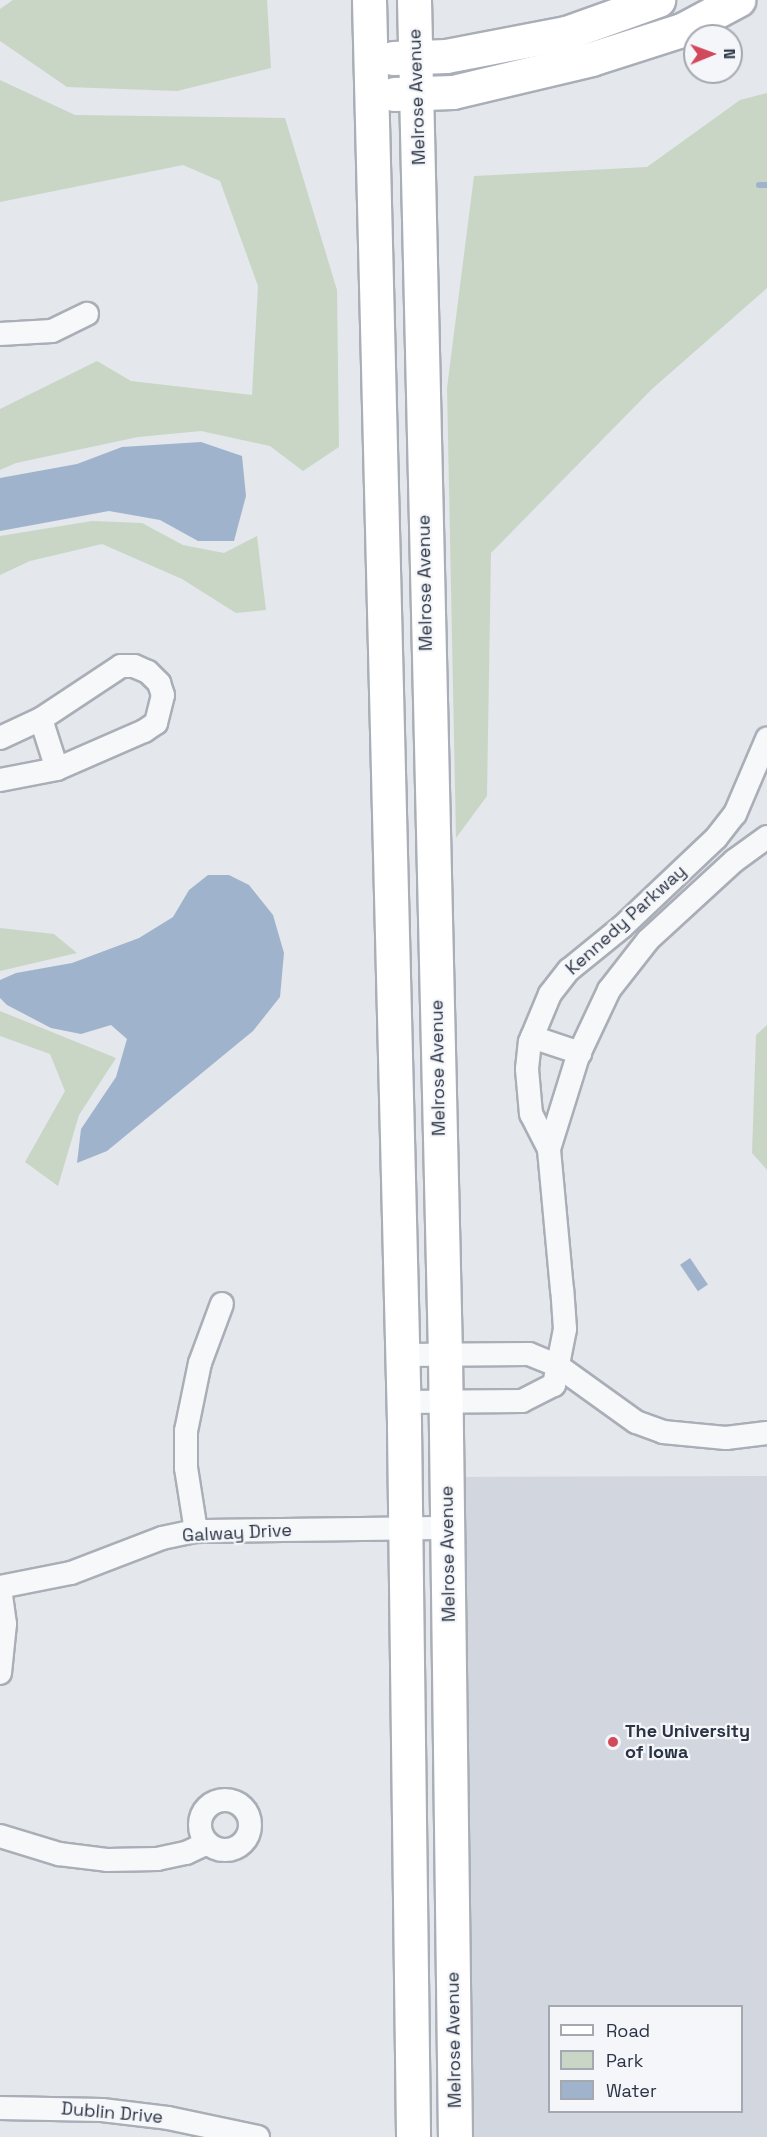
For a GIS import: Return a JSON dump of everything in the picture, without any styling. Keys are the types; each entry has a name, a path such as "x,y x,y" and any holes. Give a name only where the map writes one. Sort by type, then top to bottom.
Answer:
{"main road":[{"path":"369,0 403,1402 413,2137"},
{"name":"Melrose Avenue","path":"414,0 423,269 420,393 446,1355 455,2137"},
{"path":"370,58 446,56 566,33 658,0"},
{"path":"371,94 453,92 591,59 682,30 738,0"}],"street":[{"path":"0,334 52,331 87,314"},
{"path":"0,738 41,719 121,666 141,669 159,682 162,710 156,723 114,746 57,769 0,780"},
{"path":"41,719 57,769"},
{"name":"Kennedy Parkway","path":"403,1402 522,1401 539,1395 554,1385 564,1329 549,1149 531,1114 527,1069 532,1037 550,993 569,970 622,927 703,850 735,814 767,739"},
{"name":"Kennedy Parkway","path":"549,1149 580,1053 609,990 628,964 724,869 767,837"},
{"path":"703,850 724,869"},
{"path":"532,1037 580,1053"},
{"path":"196,1531 186,1468 186,1431 200,1363 222,1304"},
{"path":"402,1355 529,1354 558,1366 636,1422 663,1432 726,1438 767,1433"},
{"name":"Galway Drive","path":"0,1587 71,1573 162,1538 196,1531 447,1528"},
{"path":"0,1587 5,1624 0,1673"},
{"path":"0,1836 59,1854 107,1860 157,1859 186,1853 207,1843"},
{"name":"Dublin Drive","path":"0,2108 102,2110 168,2118 258,2137"}],"shaded area":[{"name":"The University of Iowa","path":"767,1476 767,2137 464,2137 457,1477"}],"green space":[{"path":"13,0 267,0 271,68 177,91 67,87 0,41 0,9"},
{"path":"0,80 75,115 285,118 337,290 339,447 303,471 270,446 201,431 138,437 16,463 0,470 0,409 97,361 131,381 252,395 258,286 220,181 183,165 0,202"},
{"path":"767,93 767,288 652,389 491,553 487,796 456,838 447,388 474,176 647,167 740,100"},
{"path":"92,521 142,523 183,545 224,553 257,536 266,610 236,613 182,579 102,544 30,561 0,575 0,536"},
{"path":"0,928 54,934 77,953 0,971"},
{"path":"0,1011 116,1058 79,1115 58,1186 25,1162 65,1091 50,1054 0,1036"},
{"path":"767,1025 767,1170 752,1153 756,1035"}],"water":[{"path":"201,442 242,456 246,496 234,541 198,541 160,520 109,511 0,531 0,478 77,464 122,447"},
{"path":"208,875 229,875 249,885 273,915 284,953 280,997 253,1031 107,1151 77,1163 81,1129 116,1077 127,1039 111,1025 81,1034 51,1028 7,1005 0,998 0,980 16,973 72,963 139,938 173,917 189,890"},
{"path":"690,1258 708,1285 698,1291 680,1265"}],"waterway":[{"path":"759,185 767,185"}],"place":[{"name":"The University of Iowa","path":"613,1742"}]}
